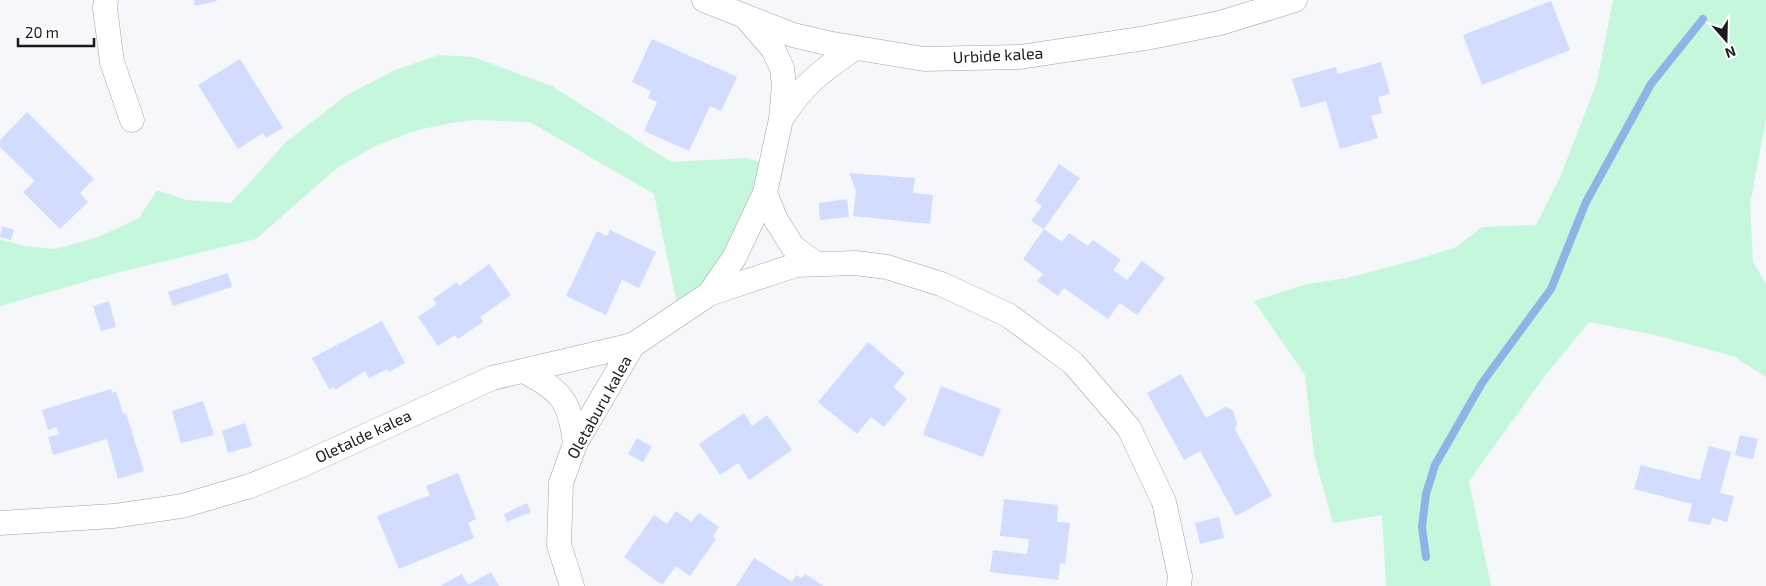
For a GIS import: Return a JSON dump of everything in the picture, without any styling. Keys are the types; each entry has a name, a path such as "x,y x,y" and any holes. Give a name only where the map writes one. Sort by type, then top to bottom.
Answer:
{"street":[{"path":"106,0 105,8 112,62 132,120"},
{"name":"Urbide kalea","path":"704,0 806,38 924,59 1020,57 1146,38 1220,23 1295,0"},
{"path":"744,16 774,49 782,68 784,85 781,119"},
{"path":"782,68 791,52 806,38 814,65 813,79"},
{"path":"781,119 795,97 824,68 855,48"},
{"name":"Oletalde kalea","path":"709,294 734,258 765,193 781,119"},
{"path":"765,193 776,220 793,247 815,263"},
{"name":"Oletalde kalea","path":"0,523 114,516 172,507 250,486 302,465 492,378 633,345 709,294 796,264 855,263 887,267 941,284 1008,315 1074,363 1128,428 1164,502 1180,576 1179,586"},
{"name":"Oletaburu kalea","path":"572,586 559,545 560,483 575,444 633,345"},
{"path":"524,371 560,394 572,416 575,444"}],"green space":[{"path":"1613,0 1766,0 1766,119 1750,205 1753,262 1766,284 1766,377 1733,356 1655,335 1589,322 1544,377 1469,481 1491,586 1386,586 1382,515 1333,523 1314,455 1305,375 1254,301 1307,284 1347,278 1456,247 1482,227 1536,225 1561,175 1597,82"},
{"path":"439,55 473,57 552,86 671,162 746,158 763,163 743,222 708,277 677,304 654,194 530,122 474,120 418,130 377,145 337,168 256,239 116,273 0,306 0,239 24,246 56,249 98,237 139,218 157,190 186,200 231,203 286,142 347,95 395,70"}],"building":[{"path":"194,0 217,0 217,1 195,6"},
{"path":"1551,1 1570,50 1482,85 1463,35"},
{"path":"652,39 737,77 721,111 710,106 689,151 644,131 657,102 648,98 651,91 632,82"},
{"path":"240,59 283,128 266,138 263,133 238,149 198,85"},
{"path":"1381,62 1390,94 1378,97 1382,113 1371,116 1378,138 1340,149 1326,101 1301,108 1292,79 1336,67 1338,74"},
{"path":"27,112 94,179 80,193 88,202 60,229 23,192 35,181 0,147 0,140"},
{"path":"1059,164 1080,178 1044,229 1031,221 1042,206 1035,201"},
{"path":"849,173 915,178 913,193 933,195 930,224 853,216 856,191"},
{"path":"847,199 849,217 820,220 819,203"},
{"path":"2,226 14,230 11,240 0,237"},
{"path":"1044,229 1062,242 1069,233 1088,246 1093,240 1121,260 1113,270 1127,280 1142,261 1165,278 1137,315 1120,303 1108,319 1064,288 1058,296 1037,281 1043,274 1023,259"},
{"path":"610,230 656,252 639,288 622,280 606,315 566,296 597,231 607,236"},
{"path":"489,264 511,295 480,317 483,322 458,339 455,335 438,346 418,317 437,304 433,299 457,282 459,286"},
{"path":"228,273 232,287 173,306 168,292"},
{"path":"109,301 116,327 101,331 93,306"},
{"path":"382,321 405,363 389,372 387,369 369,378 365,371 335,390 334,387 329,389 312,358"},
{"path":"868,342 905,373 893,387 907,399 884,427 871,417 857,434 818,402"},
{"path":"1181,374 1206,418 1225,407 1233,410 1237,424 1235,429 1272,496 1236,516 1200,451 1184,460 1147,393"},
{"path":"941,386 1001,409 983,457 923,435"},
{"path":"111,389 112,393 116,391 123,414 126,413 144,471 118,479 107,439 53,455 48,437 59,434 56,427 48,430 42,410"},
{"path":"203,401 214,435 181,443 172,411"},
{"path":"744,413 752,426 767,415 792,450 749,480 738,463 720,475 699,444"},
{"path":"245,423 252,446 228,453 222,431"},
{"path":"1740,435 1758,439 1753,459 1735,455"},
{"path":"637,438 652,447 643,462 628,454"},
{"path":"1709,446 1731,452 1720,493 1734,496 1727,522 1712,518 1710,525 1688,521 1692,504 1634,489 1641,465 1700,480"},
{"path":"458,473 476,519 468,523 474,538 399,569 377,516 430,495 426,486"},
{"path":"1004,499 1058,505 1057,522 1070,523 1065,564 1060,563 1058,580 990,572 993,550 1027,554 1029,539 1000,536"},
{"path":"527,503 531,512 507,522 504,514"},
{"path":"676,511 691,522 699,513 719,527 713,536 716,539 690,576 676,566 662,585 624,557 654,515 667,524"},
{"path":"1219,517 1224,538 1200,544 1195,523"},
{"path":"754,558 792,582 796,575 802,578 805,574 824,586 736,586"},
{"path":"491,572 499,586 440,586 462,574 468,585"}],"waterway":[{"path":"1426,557 1422,527 1426,494 1435,465 1482,383 1551,289 1586,202 1651,84 1703,19"}]}
